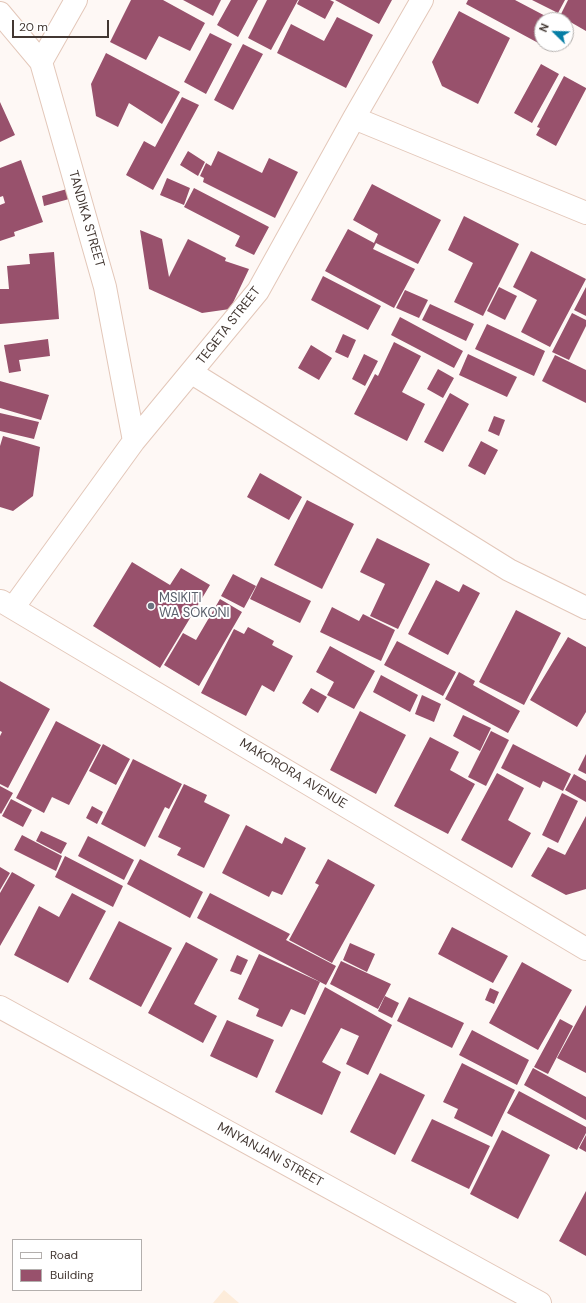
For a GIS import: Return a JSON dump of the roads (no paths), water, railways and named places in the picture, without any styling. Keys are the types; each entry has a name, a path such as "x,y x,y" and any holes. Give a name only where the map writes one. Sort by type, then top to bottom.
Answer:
{"street":[{"path":"41,62 76,0"},
{"name":"TEGETA STREET","path":"7,604 134,441 192,373 258,291 354,118 422,0"},
{"name":"TANDIKA STREET","path":"0,12 41,62 105,287 134,441"},
{"path":"354,118 586,213"},
{"path":"192,373 509,570 586,608"},
{"name":"MAKORORA AVENUE","path":"7,604 586,949"},
{"name":"MNYANJANI STREET","path":"0,1007 540,1303"}],"place":[{"name":"MSIKITI WA SOKONI","path":"151,606"}]}
